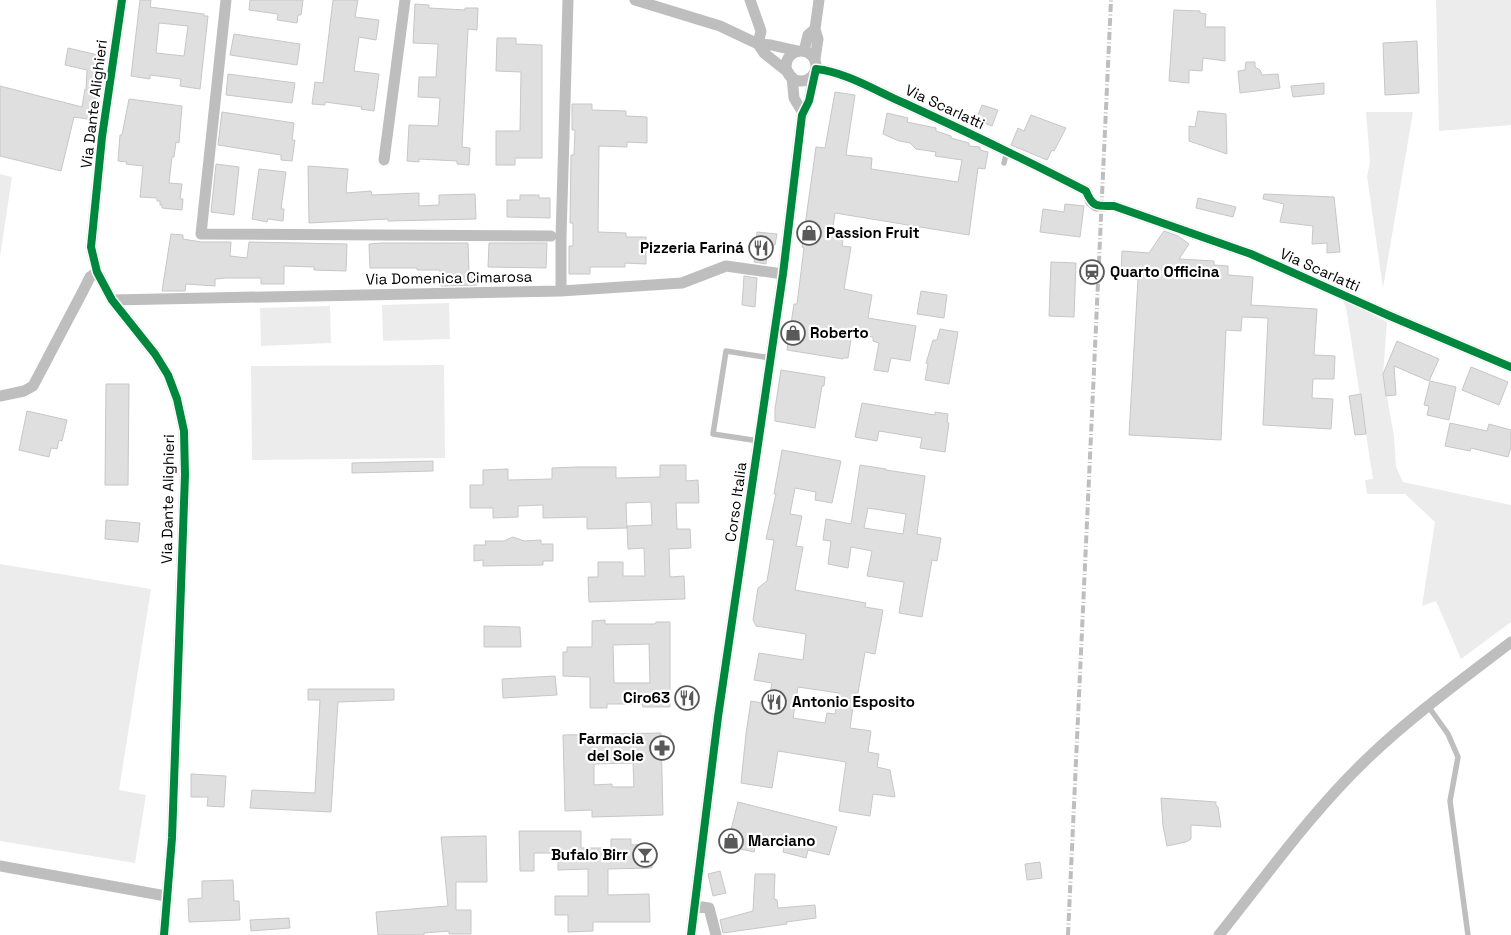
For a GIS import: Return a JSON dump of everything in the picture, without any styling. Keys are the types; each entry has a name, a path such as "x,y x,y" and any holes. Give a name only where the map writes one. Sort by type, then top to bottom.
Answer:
{"street":[{"name":"Via Dante Alighieri","path":"122,0 102,137 91,247 97,272 112,300 155,354 168,375 177,398 184,431 185,475 172,829 164,935"},
{"path":"226,0 201,234 551,236"},
{"path":"384,160 405,0"},
{"path":"561,290 568,0"},
{"path":"635,0 720,26 758,44 808,53 815,68 806,80 796,80 764,53 758,44 761,31 750,0"},
{"name":"Corso Italia","path":"691,935 718,717 783,274 803,113 809,101 815,68 818,39 815,29 819,0"},
{"name":"Corso Italia","path":"801,51 808,35 815,29"},
{"path":"801,51 790,56 787,64 794,98 803,113"},
{"name":"Via Scarlatti","path":"815,68 830,70 1007,150 1086,190 1091,202 1096,206"},
{"name":"Via Scarlatti","path":"1114,206 1251,254 1511,367"},
{"name":"Via Domenica Cimarosa","path":"112,300 561,290 682,283 726,266 783,274"},
{"path":"0,396 24,391 33,386 86,284 90,277 97,272"},
{"path":"1219,935 1306,825 1368,758 1428,706 1511,642"},
{"path":"0,866 166,896"},
{"path":"695,906 709,908 716,935"}],"lane":[{"path":"1004,164 1007,150"},
{"path":"759,441 713,434 726,351 771,358"},
{"path":"1428,706 1448,734 1458,757 1450,801 1468,935"}],"shaded area":[{"path":"1436,0 1511,0 1511,125 1439,131"},
{"path":"1366,112 1413,112 1383,288 1367,176 1370,162"},
{"path":"0,174 12,177 0,257"},
{"path":"1342,299 1387,322 1383,375 1394,436 1396,467 1403,482 1511,505 1511,622 1461,659 1436,601 1422,606 1435,522 1405,494 1367,494 1365,480 1373,479 1346,307"},
{"path":"449,303 450,339 383,341 382,305"},
{"path":"330,306 331,343 261,346 260,308"},
{"path":"444,365 445,458 252,460 251,366"},
{"path":"0,564 151,589 119,790 146,795 135,863 0,841"}],"building":[{"path":"140,0 151,0 150,7 208,16 200,89 180,86 181,79 150,75 150,79 131,76","holes":["159,23 188,26 184,56 156,53"]},
{"path":"250,0 303,0 301,15 298,15 297,23 277,20 278,14 249,10"},
{"path":"333,0 358,0 355,17 379,20 376,40 359,37 354,71 379,74 374,111 361,109 362,107 325,102 325,105 312,104 315,82 323,83"},
{"path":"415,4 429,5 429,8 465,10 465,8 478,8 477,30 468,29 462,147 470,148 469,165 457,164 457,161 419,159 419,162 407,161 409,125 438,126 440,98 418,97 419,77 436,77 438,44 413,43"},
{"path":"1174,10 1200,11 1200,13 1206,14 1205,27 1225,27 1225,61 1203,58 1202,71 1189,70 1189,83 1169,81"},
{"path":"234,34 300,44 297,65 230,55"},
{"path":"497,38 516,38 516,44 542,45 542,158 515,158 515,165 496,165 496,131 520,131 521,72 496,71"},
{"path":"1417,41 1419,93 1385,95 1383,43"},
{"path":"68,48 102,56 93,120 74,117 61,171 0,156 0,86 82,107 86,90 87,70 65,65"},
{"path":"1246,62 1255,62 1255,67 1260,70 1262,75 1278,74 1280,88 1240,93 1238,71 1245,70"},
{"path":"228,74 295,83 292,103 226,95"},
{"path":"1324,83 1324,94 1293,97 1291,86"},
{"path":"835,92 855,95 846,155 872,158 871,169 958,182 962,160 935,156 936,152 916,149 910,143 899,141 883,134 887,113 908,118 907,122 936,128 936,131 951,136 951,138 969,143 969,146 980,147 980,150 988,152 985,169 978,168 969,235 835,213 832,234 836,235 836,239 843,240 842,246 851,247 844,289 872,295 868,318 916,326 910,361 891,358 888,372 874,370 879,343 873,341 873,337 852,333 848,358 843,359 787,350 794,304 797,304 804,248 802,247 816,147 825,148"},
{"path":"129,99 182,106 179,143 176,142 174,157 172,157 169,183 182,184 180,199 183,199 182,210 162,208 157,198 140,197 143,166 118,161 120,135 122,135"},
{"path":"572,104 592,104 592,110 626,111 626,116 647,117 647,143 627,142 627,147 599,146 598,232 626,233 626,237 646,237 646,264 625,263 625,267 590,267 590,274 569,274 569,246 573,246 573,223 570,223 571,155 574,155 575,130 572,130"},
{"path":"982,105 998,110 992,126 976,120"},
{"path":"1198,111 1226,114 1227,154 1189,141 1189,126 1195,127"},
{"path":"222,112 294,123 292,140 295,140 292,161 281,160 281,155 218,145"},
{"path":"1031,115 1066,128 1047,160 1011,145 1018,128 1024,131"},
{"path":"216,164 239,167 234,215 211,212"},
{"path":"308,166 348,169 346,193 371,191 372,195 419,193 419,206 439,205 439,195 475,194 476,219 388,221 388,219 309,223"},
{"path":"259,169 286,172 281,209 284,209 283,221 268,219 267,222 252,219"},
{"path":"1264,194 1334,197 1340,252 1327,253 1327,243 1312,244 1313,226 1280,222 1284,204 1263,199"},
{"path":"520,195 539,195 539,198 550,198 550,218 507,217 507,200 520,200"},
{"path":"1198,198 1236,207 1233,217 1196,208"},
{"path":"1065,204 1084,206 1080,237 1040,232 1043,209 1064,212"},
{"path":"1164,231 1178,236 1189,244 1179,259 1214,261 1214,265 1228,266 1228,275 1253,277 1251,305 1317,309 1314,355 1335,356 1334,379 1313,379 1312,398 1333,399 1331,429 1263,425 1268,318 1242,317 1241,331 1226,330 1221,440 1129,435 1138,279 1129,278 1129,275 1121,275 1122,251 1149,253"},
{"path":"757,232 777,234 775,245 768,244 766,264 754,262"},
{"path":"171,234 183,235 183,239 201,242 231,242 230,256 247,258 249,242 347,244 346,271 314,270 314,267 284,266 284,284 261,284 261,278 226,278 215,279 215,286 186,284 185,291 162,291"},
{"path":"468,243 469,272 477,272 477,285 441,286 440,270 370,268 369,244"},
{"path":"489,243 547,243 546,268 488,267"},
{"path":"1051,262 1076,263 1074,317 1049,316"},
{"path":"744,276 757,278 755,307 742,305"},
{"path":"921,291 947,295 944,318 917,314"},
{"path":"940,329 958,332 949,384 925,380 928,364 926,363 933,340 937,340"},
{"path":"1397,341 1439,359 1429,381 1394,366 1396,395 1386,396 1383,374"},
{"path":"1471,367 1508,382 1499,405 1462,390"},
{"path":"781,370 825,377 815,428 775,421"},
{"path":"1430,381 1456,387 1449,420 1427,415 1429,406 1424,405"},
{"path":"106,384 129,384 128,485 105,485"},
{"path":"1361,394 1366,434 1355,435 1349,396"},
{"path":"862,403 935,415 935,412 948,414 947,422 949,423 945,452 920,448 922,438 879,431 877,441 855,437"},
{"path":"27,411 67,420 62,441 59,440 57,449 51,448 49,457 19,450"},
{"path":"1450,423 1487,431 1489,424 1511,430 1511,447 1508,457 1471,448 1470,451 1445,446"},
{"path":"782,450 841,461 832,503 815,500 816,492 795,488 790,514 802,516 796,546 803,547 795,590 866,603 865,607 883,610 875,654 865,652 858,693 855,693 850,728 871,731 868,752 879,754 877,767 890,770 895,797 873,794 870,816 839,811 846,762 778,751 772,788 741,783 751,701 768,704 772,683 754,680 759,653 803,660 806,634 756,626 753,620 758,588 767,581 774,540 766,539 776,494 774,494","holes":["798,687 839,693 835,714 827,713 825,723 793,718"]},
{"path":"433,461 433,471 352,473 352,463"},
{"path":"660,465 686,465 686,481 698,480 699,503 676,503 677,529 690,529 691,548 669,549 670,577 684,576 685,599 589,602 588,577 598,577 598,562 623,562 623,576 645,576 644,548 628,549 627,526 652,525 651,502 626,503 627,528 587,529 587,517 543,518 543,505 518,506 518,517 493,518 493,508 470,508 470,485 483,485 483,470 508,469 508,480 552,479 552,468 577,467 616,467 616,478 660,477"},
{"path":"860,465 925,476 917,534 941,538 937,561 932,560 922,617 899,613 904,582 867,576 872,551 851,547 848,568 828,564 831,541 823,540 826,519 851,524","holes":["868,508 906,514 903,534 864,528"]},
{"path":"106,520 140,523 138,542 105,539"},
{"path":"513,537 524,541 541,540 541,544 553,544 553,561 543,561 543,565 483,566 483,560 474,561 474,545 486,545 485,541 504,541"},
{"path":"605,620 605,624 655,624 656,622 670,622 670,707 643,707 642,704 607,704 607,708 590,708 590,677 563,676 563,652 567,652 567,647 592,647 592,621","holes":["649,644 650,683 614,683 613,645"]},
{"path":"484,626 520,627 521,647 484,647"},
{"path":"555,676 557,695 503,698 502,679"},
{"path":"308,689 394,689 394,700 338,702 331,812 250,808 252,790 315,793 320,700 308,700"},
{"path":"661,733 663,815 592,817 592,810 565,811 563,735","holes":["633,763 634,787 612,787 612,784 594,785 594,764"]},
{"path":"191,774 226,776 224,807 207,806 208,797 191,797"},
{"path":"1161,798 1216,802 1221,827 1191,825 1191,839 1167,846"},
{"path":"738,802 837,827 829,855 808,850 806,858 783,852 785,841 758,834 754,852 727,846"},
{"path":"519,831 581,831 581,848 611,848 611,839 631,839 631,845 652,844 652,868 608,869 608,895 649,894 650,922 593,922 593,931 568,932 568,915 555,915 555,896 588,896 588,869 558,870 558,853 534,853 534,871 520,871"},
{"path":"486,836 487,882 456,882 456,910 471,910 471,934 449,934 449,931 424,933 424,935 378,935 376,912 448,906 441,837"},
{"path":"1040,862 1042,878 1027,880 1025,864"},
{"path":"720,871 726,893 713,896 708,874"},
{"path":"755,874 775,874 774,899 777,900 778,908 815,905 816,918 723,933 720,920 753,911"},
{"path":"233,880 234,901 239,901 240,920 189,922 188,899 202,898 202,881"},
{"path":"289,918 290,928 251,931 250,920"}],"tunnel":[{"path":"1096,206 1114,206"}],"railway":[{"path":"1068,935 1111,0"}],"cycle path":[{"path":"122,0 102,137 91,247 97,272 112,300 155,354 168,375 177,399 184,431 185,475 172,838 164,935"},
{"path":"691,935 718,717 783,274 802,115 809,101 816,69 838,74 861,83 995,146 1086,191 1091,201 1096,205 1114,206 1251,254 1511,367"}],"place":[{"name":"Passion Fruit","path":"809,233"},
{"name":"Pizzeria Fariná","path":"761,248"},
{"name":"Quarto Officina","path":"1092,272"},
{"name":"Roberto","path":"793,333"},
{"name":"Ciro63","path":"687,698"},
{"name":"Antonio Esposito","path":"774,702"},
{"name":"Farmacia del Sole","path":"662,748"},
{"name":"Marciano","path":"731,841"},
{"name":"Bufalo Birr","path":"645,855"}]}
